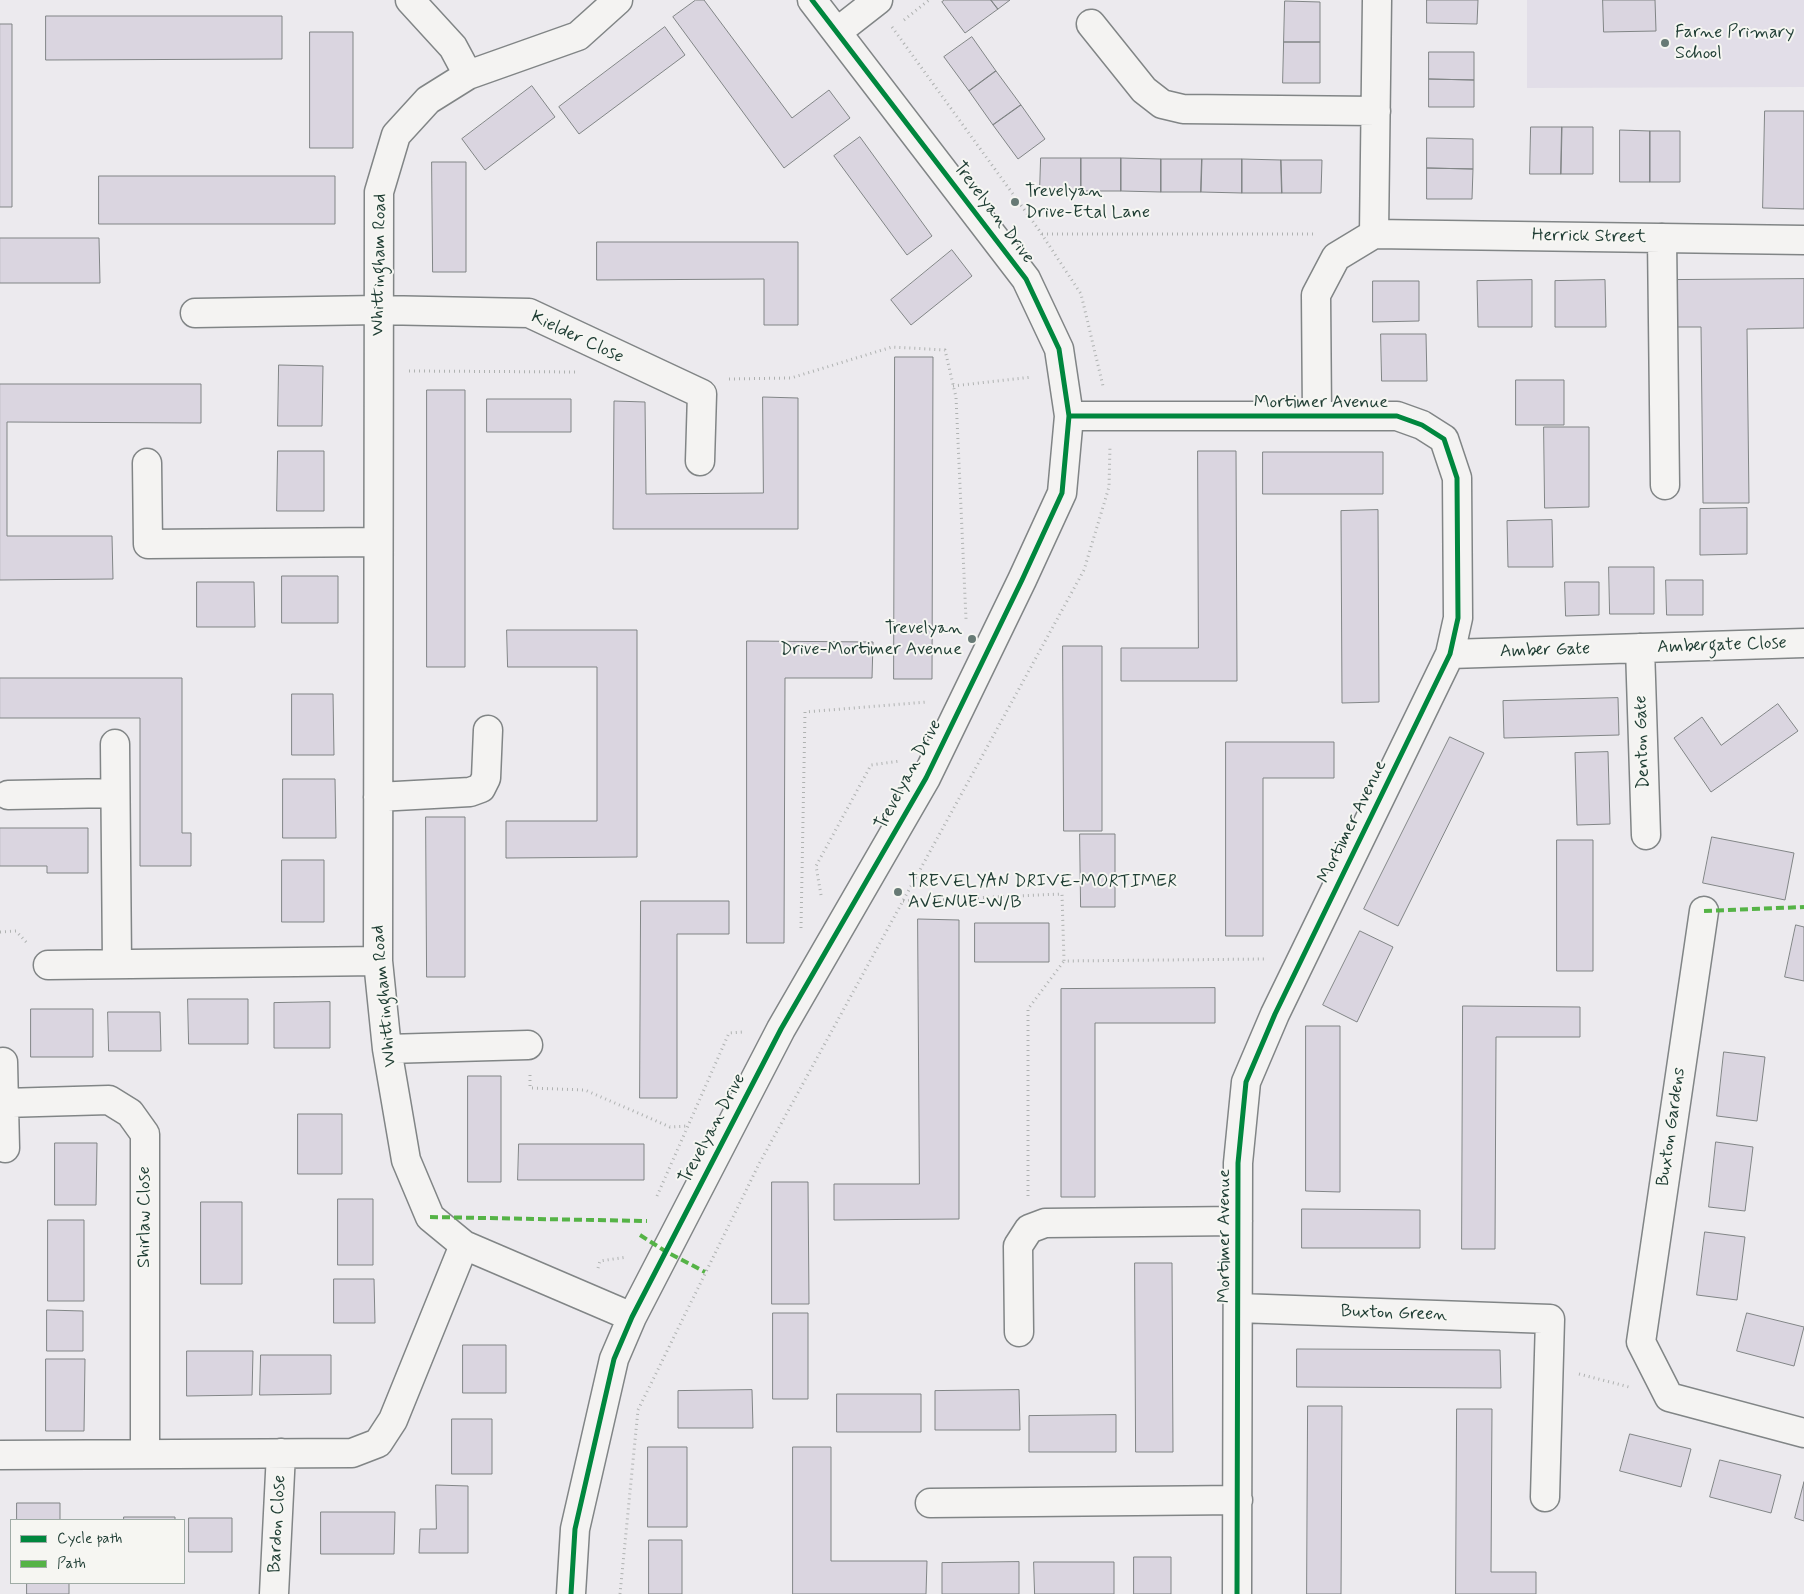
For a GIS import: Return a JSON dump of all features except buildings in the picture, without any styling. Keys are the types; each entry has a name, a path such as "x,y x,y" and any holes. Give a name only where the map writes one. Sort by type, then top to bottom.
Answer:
{"street":[{"path":"410,0 454,47 468,75"},
{"name":"Whittingham Road","path":"618,0 578,36 468,75 428,100 396,136 379,192 378,961 388,1049 406,1160 430,1217 464,1245 632,1317"},
{"name":"Trevelyan Drive","path":"571,1594 575,1529 614,1359 632,1317 782,1029 926,778 1062,493 1069,416 1059,349 1026,279 812,0"},
{"path":"837,32 878,0"},
{"path":"1317,416 1316,295 1336,257 1374,234 1377,0"},
{"path":"1091,24 1144,90 1162,104 1183,109 1376,111"},
{"name":"Herrick Street","path":"1374,234 1804,240"},
{"path":"1662,238 1665,485"},
{"path":"195,313 378,310"},
{"name":"Kielder Close","path":"378,310 529,313 702,394 700,461"},
{"name":"Mortimer Avenue","path":"1069,416 1397,416 1422,425 1444,439 1457,478 1458,618 1450,654 1302,958 1246,1082 1238,1163 1237,1594"},
{"path":"148,464 148,544 378,542"},
{"name":"Ambergate Close","path":"1640,648 1804,643"},
{"name":"Amber Gate","path":"1450,654 1640,648"},
{"name":"Denton Gate","path":"1640,648 1646,835"},
{"path":"378,797 470,792 481,788 486,778 488,730"},
{"path":"114,744 117,964"},
{"path":"8,795 115,793"},
{"name":"Buxton Gardens","path":"1669,1397 1641,1342 1704,911"},
{"path":"48,965 378,961"},
{"path":"388,1049 528,1044"},
{"path":"3,1062 5,1148"},
{"name":"Shirlaw Close","path":"4,1103 109,1100 130,1113 145,1134 145,1454"},
{"path":"1019,1332 1018,1246 1028,1229 1045,1222 1238,1221"},
{"path":"0,1456 352,1453 378,1442 393,1420 464,1245"},
{"name":"Buxton Green","path":"1238,1308 1550,1319 1545,1497"},
{"path":"1669,1397 1804,1433"},
{"name":"Bardon Close","path":"274,1594 281,1454"},
{"path":"930,1503 1238,1500"}],"path":[{"path":"894,29 929,0"},
{"path":"1041,234 1315,234"},
{"path":"725,379 791,378 892,347 945,350 956,397 966,623"},
{"path":"379,371 584,372"},
{"path":"954,386 1062,373"},
{"path":"801,936 805,712 931,702 927,710"},
{"path":"821,898 816,866 872,765 905,760"},
{"path":"902,901 1062,894 1064,961 1028,1009 1028,1229"},
{"path":"1064,961 1302,958"},
{"path":"656,1197 729,1033 747,1032"},
{"path":"528,1044 530,1088 585,1090 670,1127 687,1126"},
{"path":"586,1298 600,1261 626,1258 631,1250"},
{"path":"1574,1366 1578,1374 1669,1397"}],"shaded area":[{"name":"Farne Primary School","path":"1527,0 1804,0 1804,87 1527,88"}],"marked path":[{"path":"1704,911 1804,907"},
{"path":"430,1217 647,1221"},
{"path":"640,1235 665,1251 705,1272"}],"cycle path":[{"path":"571,1594 575,1529 614,1359 632,1317 781,1029 926,778 1062,493 1069,416 1059,349 1026,279 812,0"},
{"path":"1069,416 1397,416 1422,425 1444,439 1457,478 1458,618 1450,654 1275,1014 1246,1082 1238,1163 1237,1594"}],"place":[{"name":"Farne Primary School","path":"1665,43"},
{"name":"Trevelyan Drive-Etal Lane","path":"1015,202"},
{"name":"Trevelyan Drive-Mortimer Avenue","path":"972,639"},
{"name":"TREVELYAN DRIVE-MORTIMER AVENUE-W/B","path":"898,892"}]}
